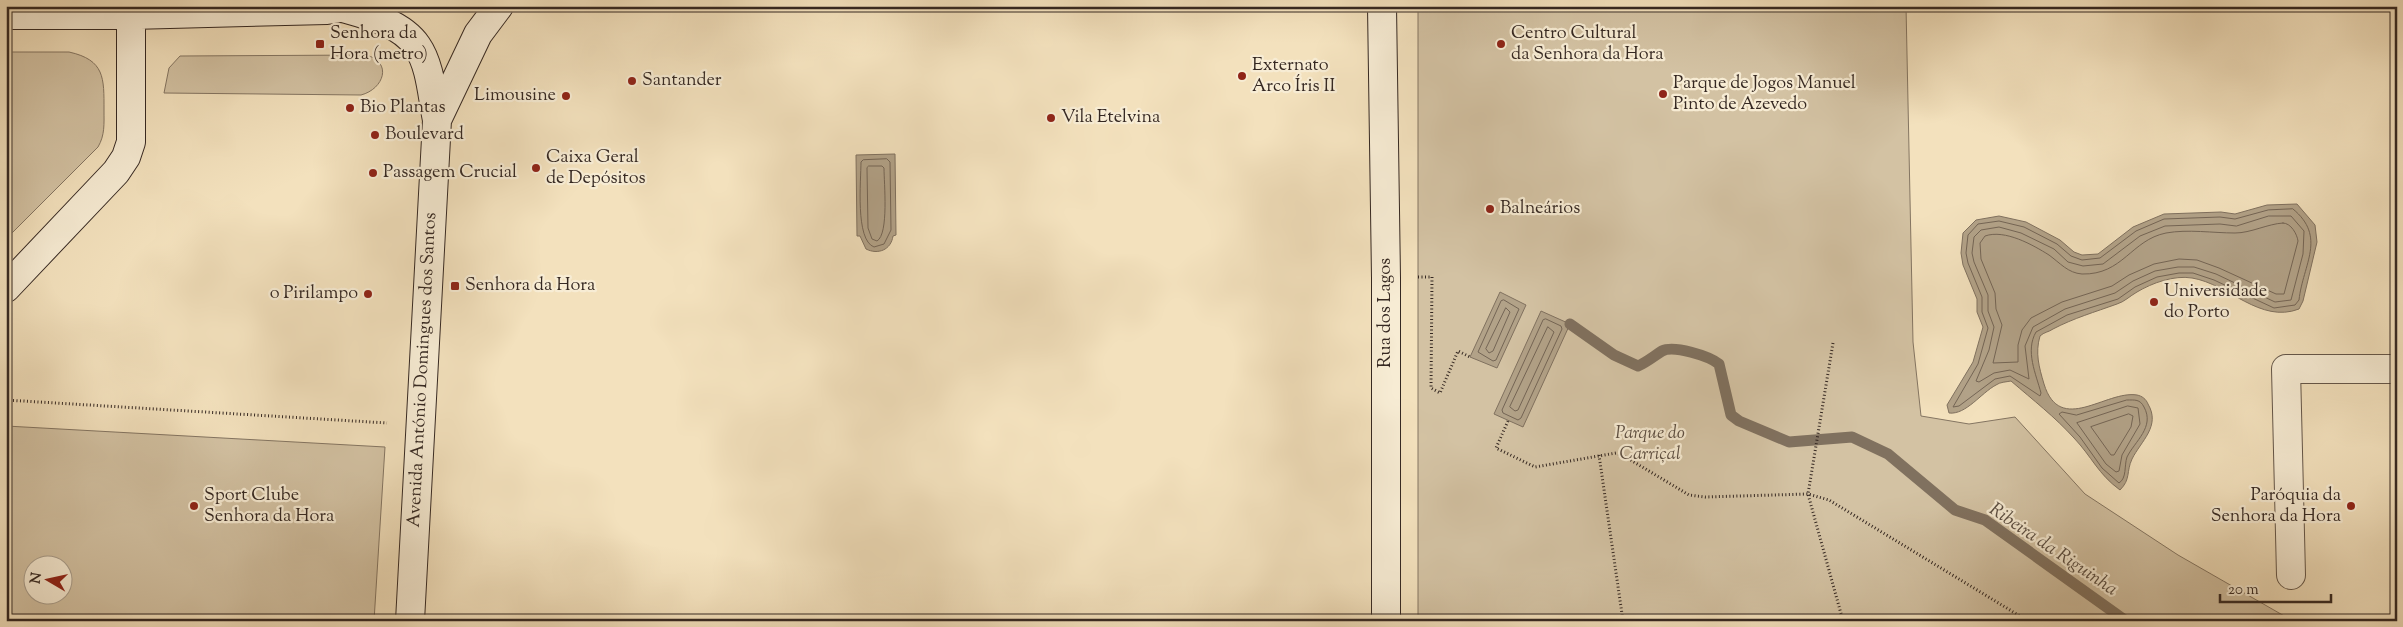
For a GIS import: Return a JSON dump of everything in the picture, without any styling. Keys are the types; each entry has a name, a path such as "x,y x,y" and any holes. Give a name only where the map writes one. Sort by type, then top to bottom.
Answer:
{"street":[{"path":"437,120 478,34 499,6"},
{"name":"Rua dos Lagos","path":"1382,6 1386,278 1386,621"},
{"path":"6,16 327,10 348,7 384,21 404,34 417,46 426,69 437,120"},
{"path":"6,288 116,172 126,157 131,142 131,15"},
{"name":"Avenida António Domingues dos Santos","path":"410,621 437,120"},
{"path":"2292,575 2286,368 2397,369"}],"path":[{"path":"1432,320 1431,388 1440,393 1458,351 1470,357"},
{"path":"1833,343 1808,494 1844,621"},
{"path":"6,400 420,425"},
{"path":"1508,421 1496,448 1535,467 1616,453 1677,489 1696,496 1808,494 1828,500 2028,621"},
{"path":"1599,455 1622,621"}],"green space":[{"name":"Parque do Carriçal","path":"1418,6 1906,6 1913,342 1921,416 1969,424 2015,417 2085,494 2178,555 2293,621 1418,621"},
{"path":"6,52 69,52 90,60 96,65 102,80 104,89 104,120 103,134 98,147 6,239"},
{"path":"366,55 380,63 382,75 380,82 375,87 361,95 164,93 169,68 180,56"},
{"name":"Sport Clube Senhora da Hora","path":"6,426 385,447 374,621 6,621"}],"water":[{"path":"895,154 896,235 893,236 887,248 871,251 866,249 860,236 857,236 856,155"},
{"path":"2297,204 2315,225 2317,242 2303,301 2299,309 2285,312 2271,311 2245,301 2219,287 2185,277 2163,280 2137,292 2120,303 2085,315 2040,336 2039,366 2044,384 2051,399 2061,407 2072,409 2085,407 2125,395 2139,395 2147,402 2151,412 2151,426 2132,459 2126,482 2120,490 2106,478 2067,430 2011,381 1998,384 1961,411 1949,413 1947,405 1973,362 1983,327 1977,312 1977,299 1963,265 1961,253 1963,233 1976,220 1999,216 2026,222 2060,240 2074,252 2082,255 2098,254 2133,227 2164,214 2221,212 2235,214 2267,205"},
{"path":"1500,292 1526,305 1497,368 1470,357"},
{"path":"1541,311 1570,324 1523,427 1494,414"}],"waterway":[{"name":"Ribeira da Riguinha","path":"1570,324 1614,355 1638,366 1662,351 1675,349 1691,352 1714,361 1719,364 1731,415 1739,421 1789,442 1852,437 1888,454 1955,510 1985,520 2126,621"}],"place":[{"name":"Senhora da Hora (metro)","path":"320,44"},
{"name":"Centro Cultural da Senhora da Hora","path":"1501,44"},
{"name":"Externato Arco Íris II","path":"1242,76"},
{"name":"Santander","path":"632,81"},
{"name":"Parque de Jogos Manuel Pinto de Azevedo","path":"1663,94"},
{"name":"Limousine","path":"566,96"},
{"name":"Bio Plantas","path":"350,108"},
{"name":"Vila Etelvina","path":"1051,118"},
{"name":"Boulevard","path":"375,135"},
{"name":"Caixa Geral de Depósitos","path":"536,168"},
{"name":"Passagem Crucial","path":"373,173"},
{"name":"Balneários","path":"1490,209"},
{"name":"Senhora da Hora","path":"455,286"},
{"name":"o Pirilampo","path":"368,294"},
{"name":"Universidade do Porto","path":"2154,302"},
{"name":"Sport Clube Senhora da Hora","path":"194,506"},
{"name":"Paróquia da Senhora da Hora","path":"2351,506"}]}
